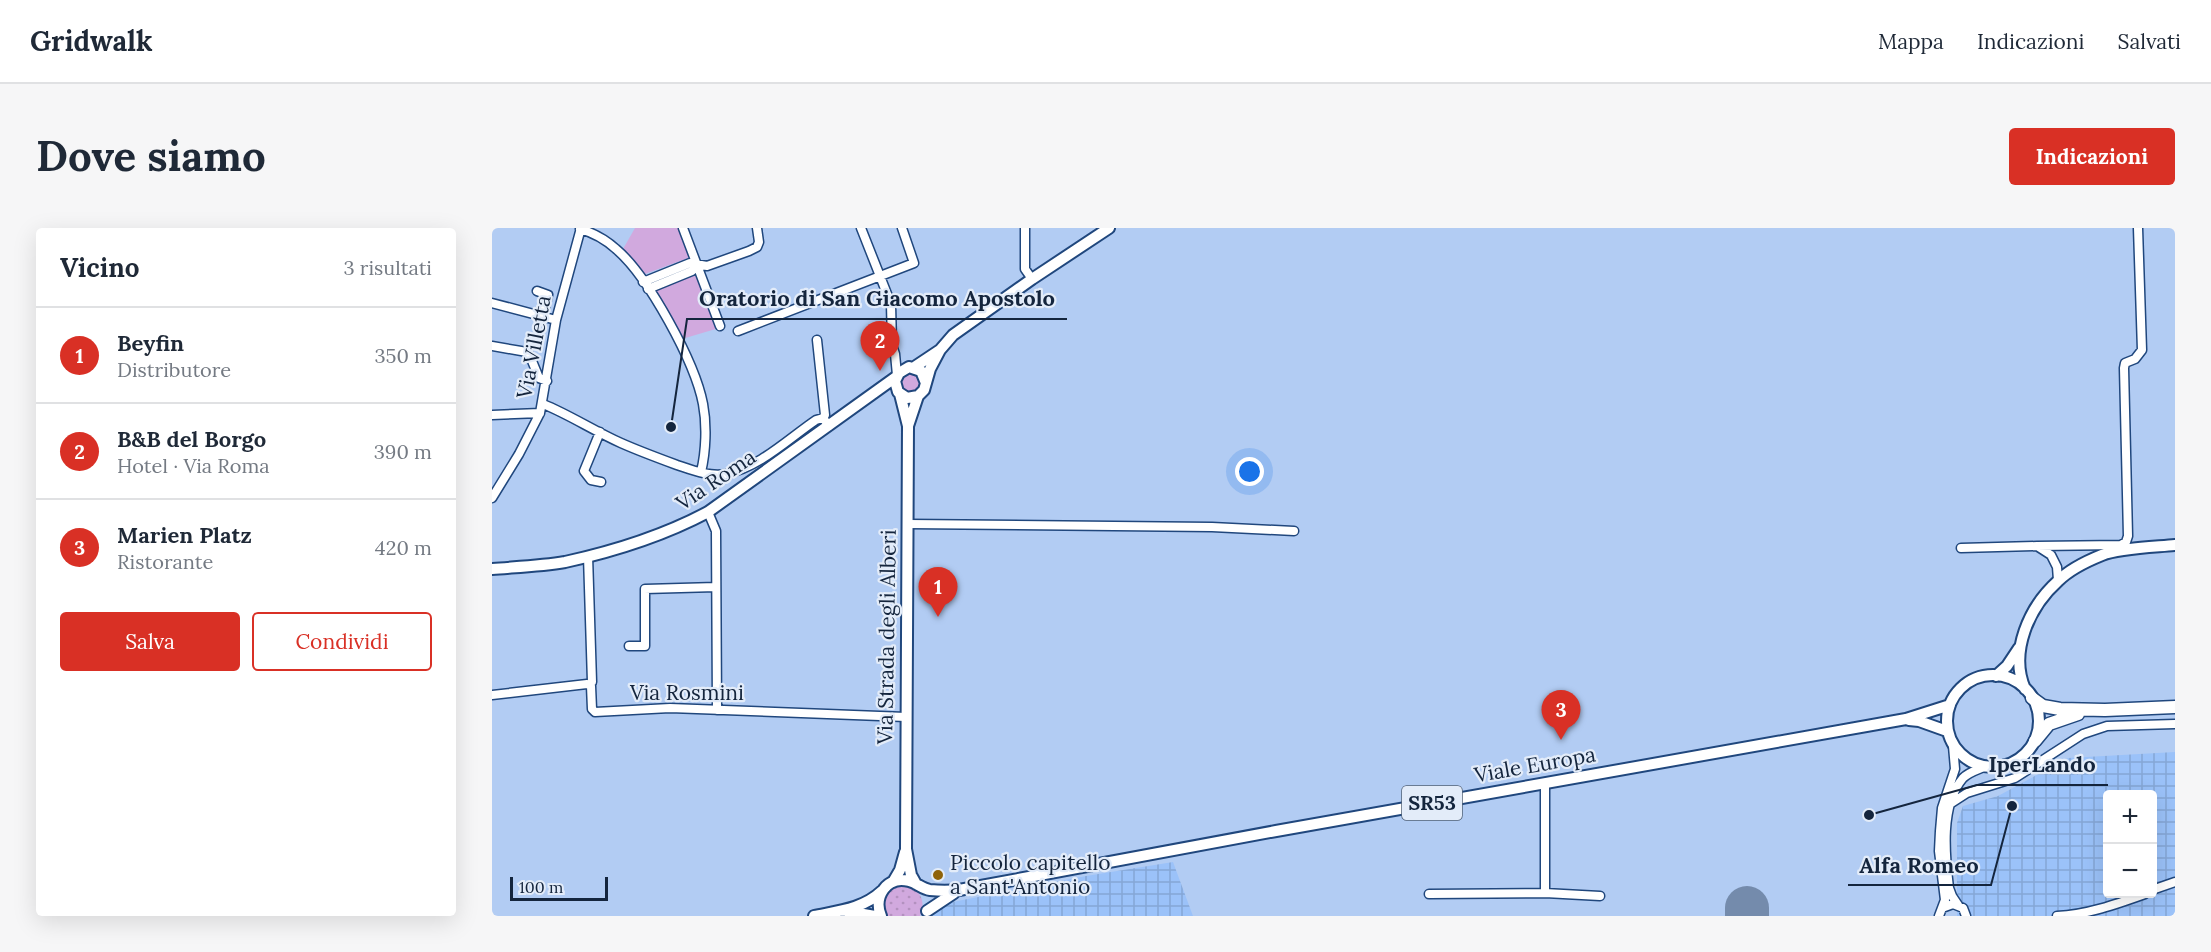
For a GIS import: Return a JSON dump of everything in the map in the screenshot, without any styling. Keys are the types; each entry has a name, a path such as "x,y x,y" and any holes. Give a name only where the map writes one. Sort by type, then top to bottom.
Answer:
{"highway":[{"path":"2029,693 2043,706 2051,709 2106,710"},
{"path":"2035,741 2044,728 2055,721 2076,714 2175,706"}],"main road":[{"name":"Via Roma","path":"872,395 899,393 907,398 918,396 924,390 930,369 940,350 953,335 1109,228"},
{"name":"Via Roma","path":"492,569 563,562 649,539 680,527 708,512 769,468 826,422 872,395 903,369 912,368 940,350"},
{"path":"912,368 924,375 926,383"},
{"path":"897,376 895,384 899,393"},
{"name":"Via Strada degli Alberi","path":"899,393 908,426 906,849 911,875 918,886"},
{"name":"Via Strada degli Alberi","path":"908,426 918,396"},
{"path":"1996,676 2007,666 2019,648 2027,623 2058,580 2104,554 2175,545"},
{"path":"2019,648 2020,677 2029,693 2039,719 2035,741 2028,751 2014,762 1996,768 1970,762 1953,746 1946,722 1954,696 1968,682 1986,676 1996,676 2012,680 2029,693"},
{"name":"Viale Europa","path":"893,882 908,881 928,890 959,890 1906,719 1950,705"},
{"name":"Viale Europa","path":"1906,719 1947,731"},
{"name":"Via Strada degli Alberi","path":"893,882 900,870 906,849"},
{"path":"814,916 865,904 893,882"},
{"name":"Viale Europa","path":"918,886 927,900 926,913"},
{"name":"Viale Europa","path":"926,913 959,890"},
{"path":"881,916 878,905 882,891"},
{"path":"842,911 875,916"}],"street":[{"path":"683,228 720,326"},
{"path":"645,286 692,271 697,266 706,266 734,257 757,247 759,242 757,228"},
{"path":"861,228 891,304 892,345 897,376"},
{"path":"738,331 914,263 902,228"},
{"path":"1025,228 1025,269 1032,279"},
{"path":"1961,548 2121,545 2126,542 2128,536 2124,368 2125,363 2135,359 2142,350 2138,228"},
{"path":"580,229 597,235 618,250 645,286 685,353 696,378 704,417 704,454 701,472"},
{"name":"Via Villetta","path":"492,498 519,454 541,409 556,320 580,229"},
{"path":"537,291 548,295 543,316"},
{"path":"492,303 556,320"},
{"path":"492,415 541,409 650,455 710,475 726,474 762,458 816,420 826,422 817,340"},
{"path":"492,346 527,352 539,378 546,381"},
{"path":"895,354 912,368"},
{"path":"600,432 584,471 591,480 601,482"},
{"path":"762,458 769,468"},
{"path":"708,512 716,531 717,710"},
{"path":"908,524 1212,526 1294,531"},
{"path":"2037,546 2051,555 2057,567 2058,580"},
{"path":"492,695 592,682 588,556"},
{"path":"628,646 645,646 645,589 716,587"},
{"name":"Via Rosmini","path":"590,684 591,709 596,712 670,708 906,717"},
{"path":"1950,804 1967,793 2015,778 2083,734 2107,726 2175,724"},
{"path":"1941,912 1945,900 1939,850 1940,831 1942,808 1955,769 1953,746"},
{"path":"1966,916 1965,911 1952,896 1947,878 1946,819 1950,804 1963,778 1984,767"},
{"path":"1545,783 1545,893"},
{"path":"2157,888 2175,882"},
{"path":"1429,894 1545,893 1600,896"},
{"path":"2057,916 2070,916 2135,898"},
{"path":"1941,912 1949,904 1958,905"}],"shaded area":[{"path":"635,228 679,228 689,255 688,258 645,274 641,273 623,249"},
{"path":"692,275 698,276 719,328 682,339 676,325 655,294 655,290"},
{"path":"911,373 918,376 921,383 918,390 911,393 904,390 901,383 904,376"},
{"path":"2175,752 2175,916 1957,916 1957,823 1963,806 1998,796 2068,758"},
{"path":"1173,862 1193,916 932,916 942,904"},
{"path":"902,885 913,888 920,895 923,905 920,916 886,916 883,905 888,892"}],"runway":[{"path":"1747,908 1747,916"}],"place":[{"name":"B&B del Borgo","path":"880,371"},
{"name":"Oratorio di San Giacomo Apostolo","path":"671,427"},
{"name":"Beyfin","path":"938,617"},
{"name":"Marien Platz","path":"1561,740"},
{"name":"Alfa Romeo","path":"2012,806"},
{"name":"IperLando","path":"1869,815"},
{"name":"Piccolo capitello a Sant'Antonio","path":"938,875"}]}
